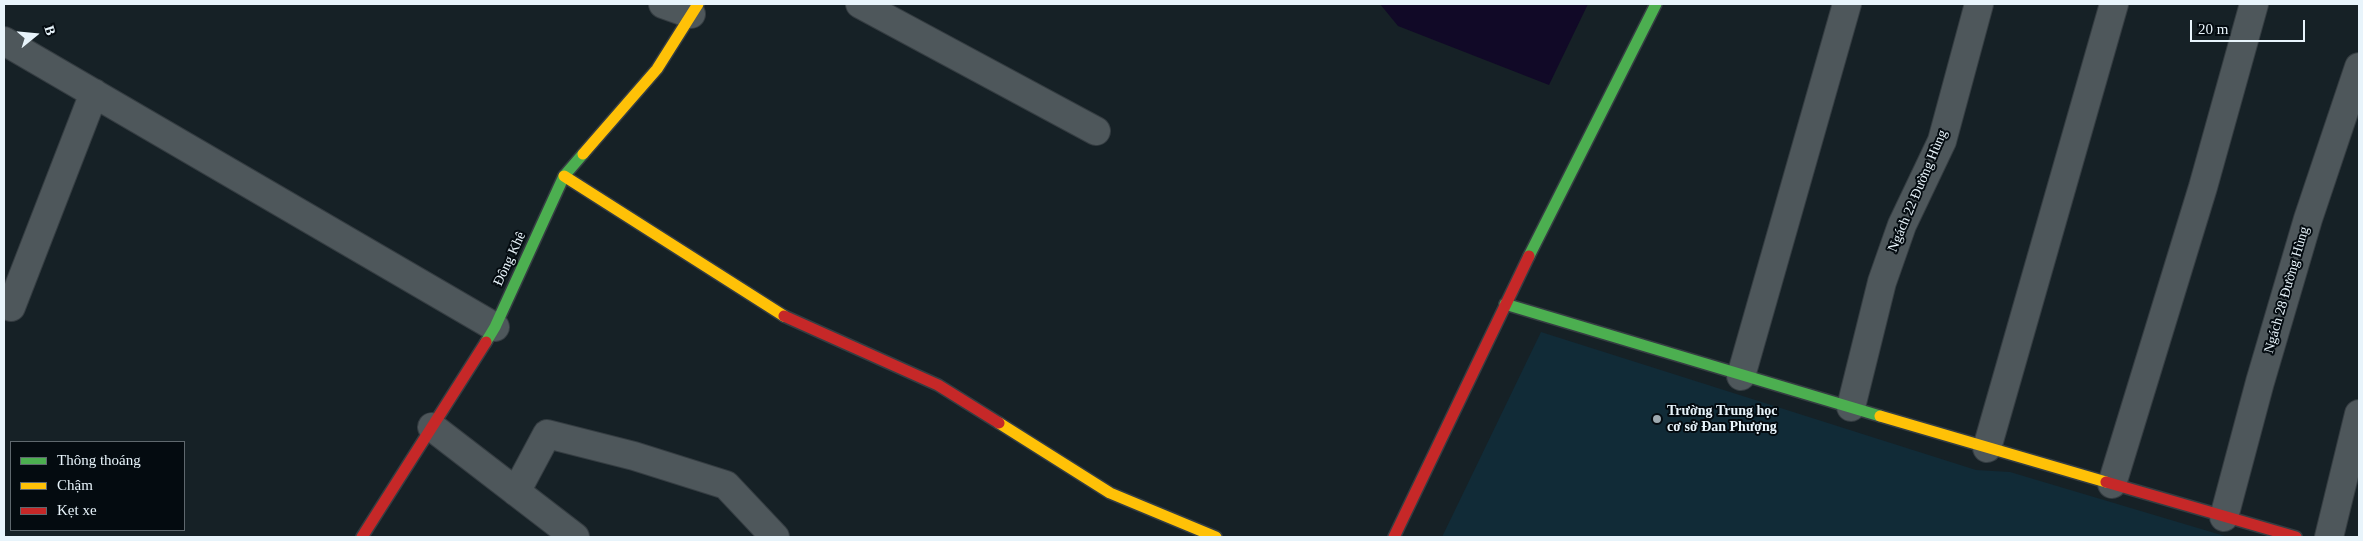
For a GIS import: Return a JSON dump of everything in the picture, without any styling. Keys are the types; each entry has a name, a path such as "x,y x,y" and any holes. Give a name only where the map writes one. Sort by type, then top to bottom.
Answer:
{"street":[{"path":"663,4 694,9"},
{"path":"860,4 1096,131"},
{"path":"1394,537 1505,304 1656,4"},
{"path":"1741,376 1847,4"},
{"name":"Ngách 22 Đường Hùng","path":"1851,407 1882,282 1902,225 1942,140 1979,4"},
{"path":"1987,448 2114,4"},
{"path":"2112,484 2203,187 2254,4"},
{"name":"Đông Khê","path":"362,537 496,327 564,176 657,69 694,9"},
{"path":"4,41 496,327"},
{"name":"Ngách 28 Đường Hùng","path":"2224,517 2260,382 2308,219 2359,66"},
{"path":"11,307 94,93"},
{"path":"564,176 774,311 938,385 1110,493 1216,537"},
{"path":"1505,304 1741,376 2296,537"},
{"path":"2328,537 2350,495 2359,414"},
{"path":"432,426 575,537"},
{"path":"516,492 547,434 634,456 726,485 775,537"}],"shaded area":[{"path":"1380,4 1588,4 1549,85 1398,26"},
{"name":"Trường Trung học cơ sở Đan Phượng","path":"1541,332 1976,470 2010,472 2228,537 1442,537"}],"traffic: fast":[{"path":"1529,256 1656,4"},
{"path":"486,342 495,327 564,176 583,154"},
{"path":"1505,304 1880,416"}],"traffic: slow":[{"path":"583,154 657,69 698,4"},
{"path":"564,176 784,316"},
{"path":"1880,416 2106,482"},
{"path":"999,423 1110,493 1216,537"}],"traffic: jam":[{"path":"1394,537 1529,256"},
{"path":"784,316 938,385 999,423"},
{"path":"362,537 486,342"},
{"path":"2106,482 2296,537"}],"place":[{"name":"Trường Trung học cơ sở Đan Phượng","path":"1657,419"}]}
